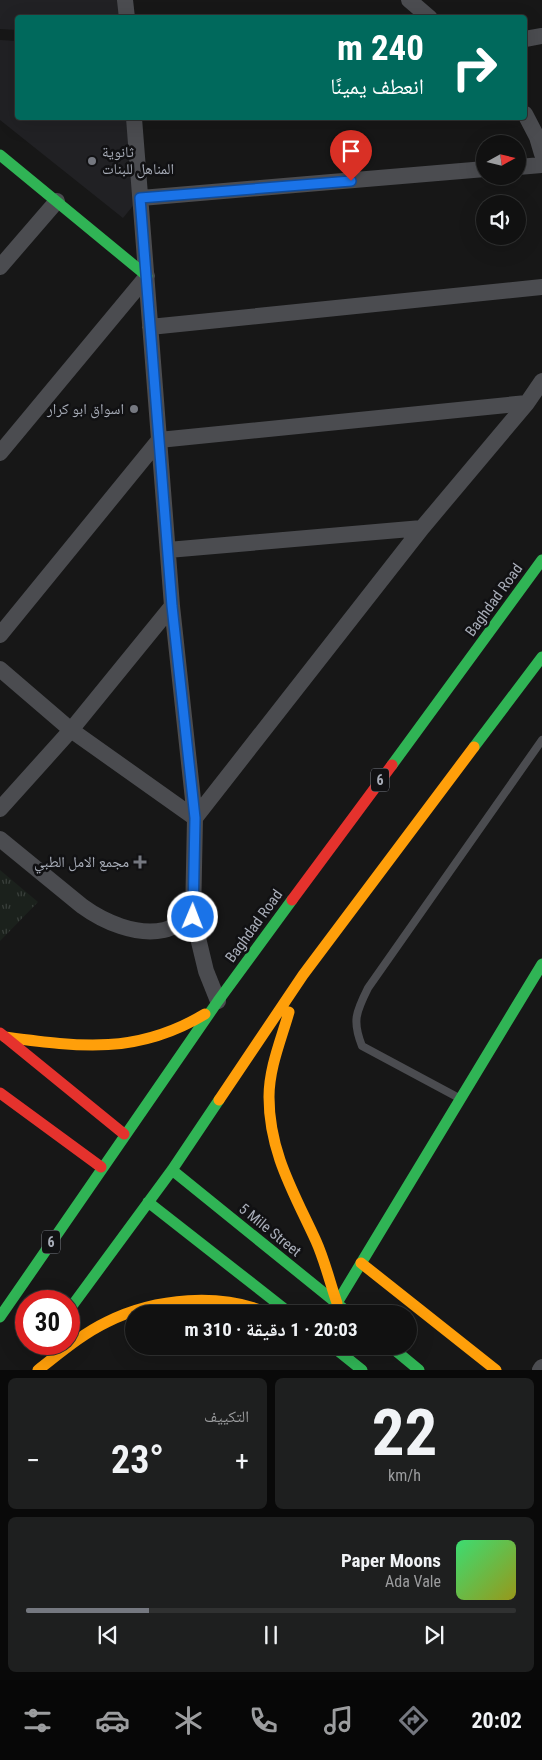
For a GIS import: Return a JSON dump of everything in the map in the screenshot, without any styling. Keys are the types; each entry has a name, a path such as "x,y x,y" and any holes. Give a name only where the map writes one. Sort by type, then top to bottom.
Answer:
{"main road":[{"path":"0,155 147,276"},
{"name":"Baghdad Road","path":"0,1317 101,1167 215,1004 542,560"},
{"path":"80,1295 172,1170 303,975 542,657"},
{"path":"337,1303 542,964"},
{"path":"303,975 279,1042 272,1068 269,1096 270,1124 280,1166 317,1244 337,1303"},
{"path":"3,1034 68,1046 108,1046 163,1035 183,1027 215,1004"},
{"path":"3,1034 124,1134"},
{"path":"0,1093 101,1167"},
{"name":"5 Mile Street","path":"172,1170 339,1305"},
{"path":"148,1202 280,1305"},
{"path":"361,1263 496,1370"},
{"path":"164,1305 224,1302 249,1305"},
{"path":"38,1370 90,1332 125,1315"},
{"path":"343,1355 362,1370"},
{"path":"401,1355 420,1370"},
{"path":"25,1370 35,1357"}],"street":[{"path":"125,0 127,15"},
{"path":"409,0 426,15"},
{"path":"527,39 542,36"},
{"path":"527,118 537,137 542,154"},
{"path":"134,120 172,606 195,818 193,917 215,1004"},
{"path":"526,166 542,165"},
{"path":"140,198 476,171"},
{"path":"0,267 56,201"},
{"path":"0,454 147,276"},
{"path":"150,327 542,286"},
{"path":"195,818 422,528 527,403 542,381"},
{"path":"0,635 159,440 527,403"},
{"path":"168,550 422,528"},
{"path":"0,809 71,730 172,606"},
{"path":"0,669 71,730 195,818"},
{"path":"0,839 82,906 96,916 115,924 139,930 164,930 193,917"}],"lane":[{"path":"460,1099 362,1046 356,1029 357,1010 368,988 542,740"}],"shaded area":[{"path":"0,0 119,0 120,15 15,15 15,30 0,29"},
{"name":"ثانوية المناهل للبنات","path":"0,40 15,41 15,120 130,120 136,202 123,218 0,120"}],"green space":[{"path":"0,870 38,902 0,941"}],"traffic: fast":[{"path":"0,155 147,276"},
{"path":"392,765 542,560"},
{"path":"474,747 542,657"},
{"path":"0,1317 218,1001 292,900"},
{"path":"337,1303 542,964"},
{"path":"80,1295 172,1170 219,1100"},
{"path":"172,1170 339,1305"},
{"path":"148,1202 280,1305"},
{"path":"343,1355 362,1370"},
{"path":"401,1355 419,1370"}],"traffic: slow":[{"path":"219,1100 303,975 474,747"},
{"path":"289,1012 271,1075 269,1097 273,1136 284,1172 325,1264 337,1303"},
{"path":"5,1037 83,1045 108,1045 156,1036 180,1027 205,1014"},
{"path":"361,1263 496,1370"},
{"path":"159,1305 188,1301 210,1301 241,1305"},
{"path":"38,1370 89,1332 125,1314"}],"traffic: jam":[{"path":"292,900 392,765"},
{"path":"0,1033 124,1134"},
{"path":"0,1093 101,1167"}],"place":[{"name":"ثانوية المناهل للبنات","path":"92,161"},
{"name":"اسواق ابو كرار","path":"134,409"},
{"name":"مجمع الامل الطبي","path":"140,862"}],"route":[{"path":"193,917 195,818 172,606 140,198 351,181"}]}
